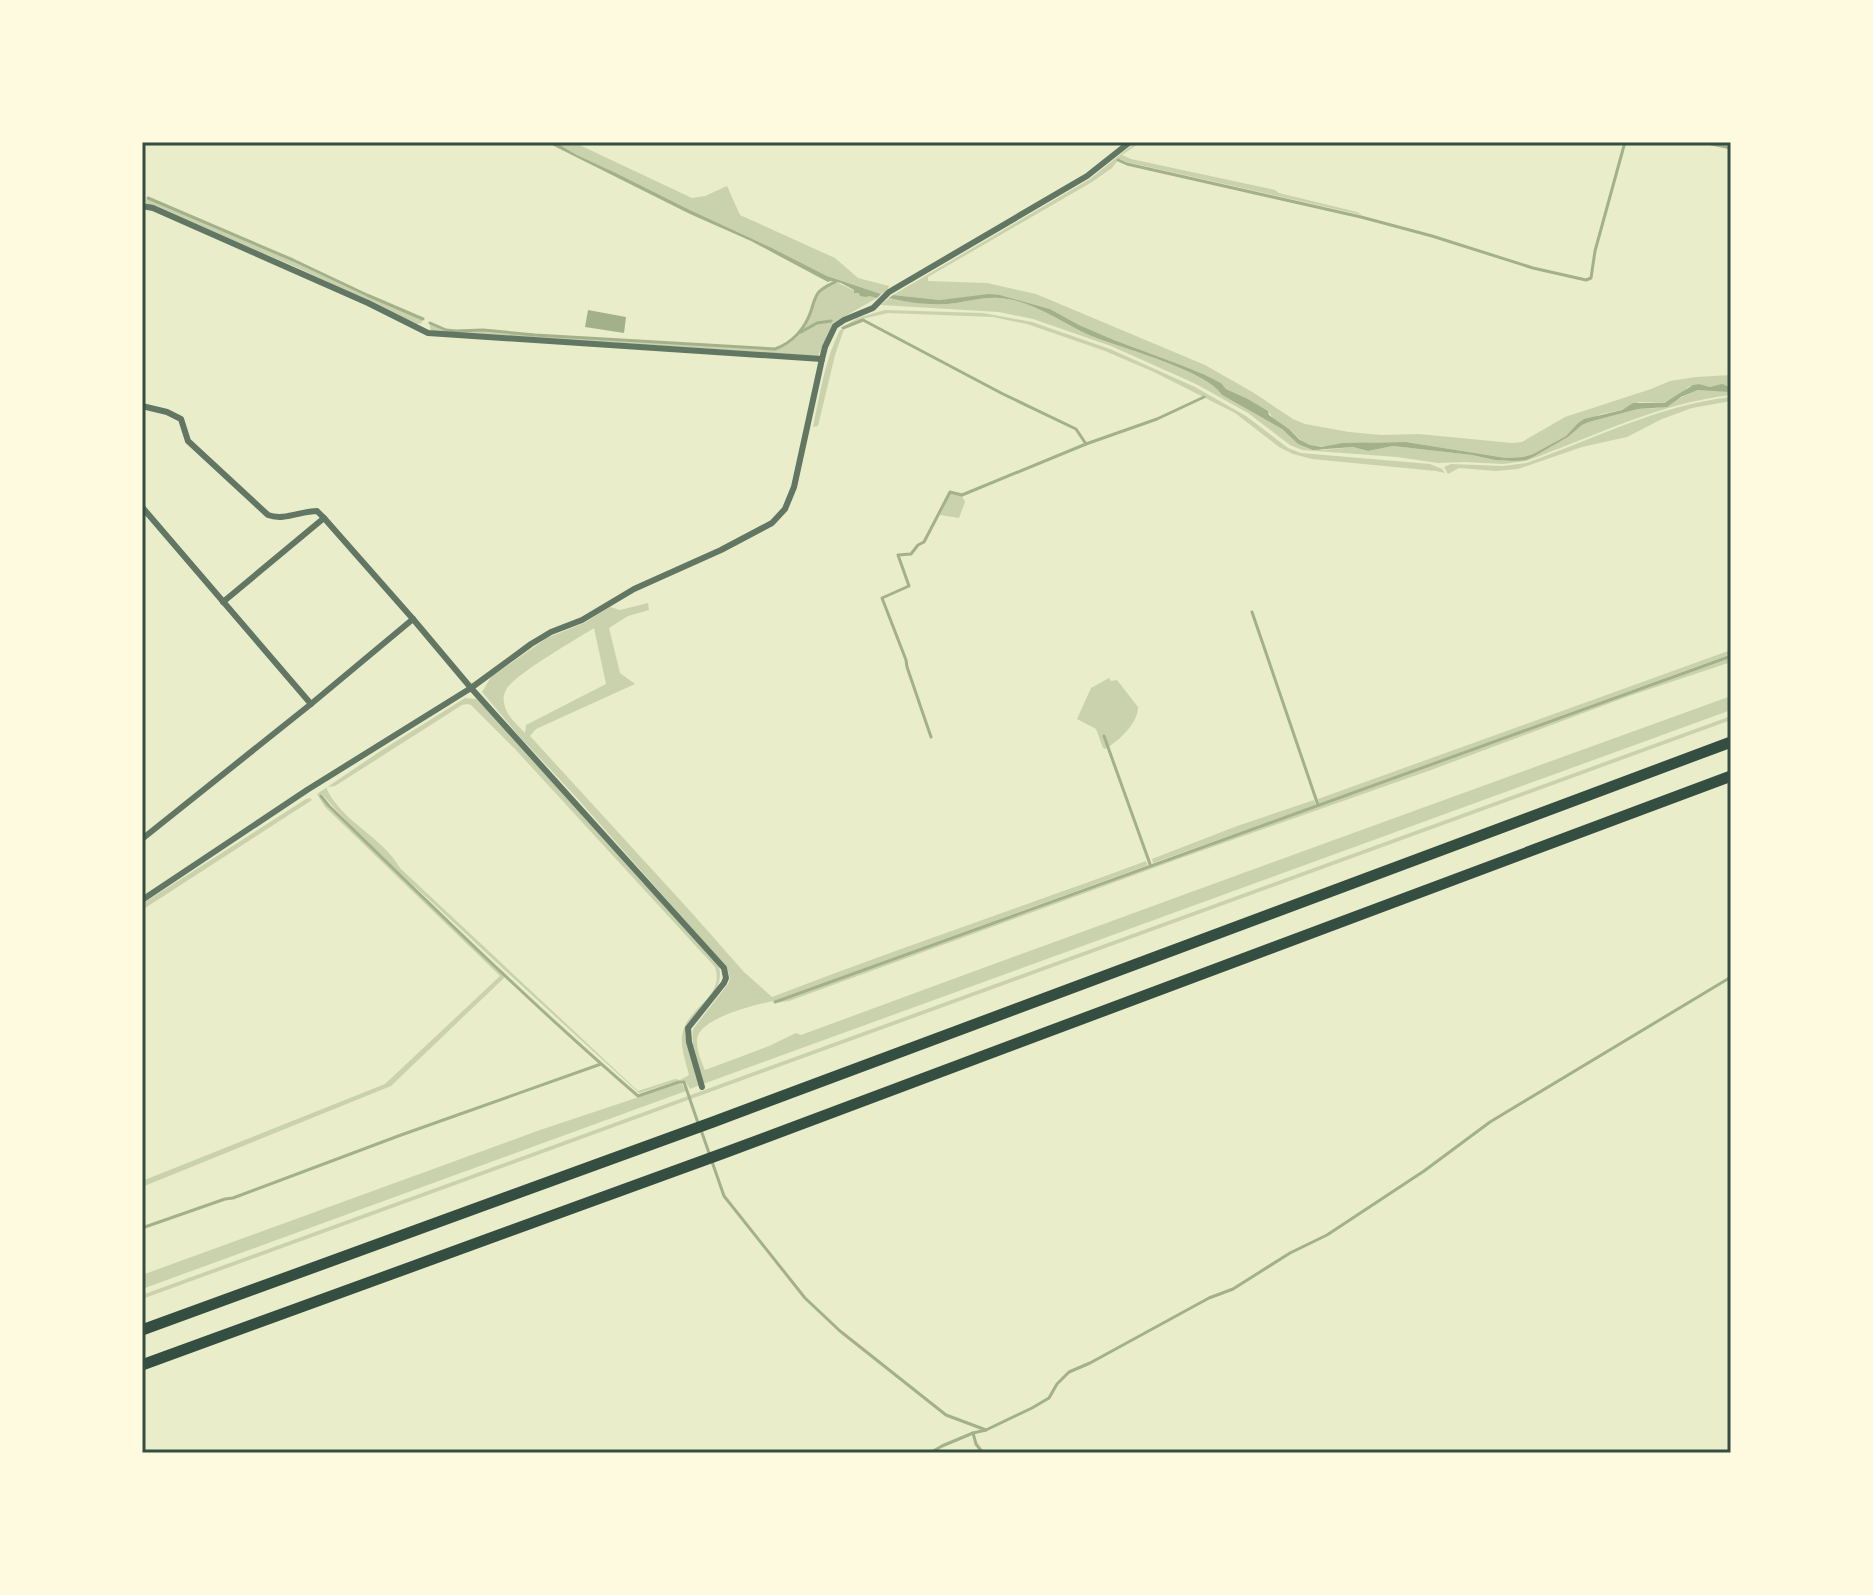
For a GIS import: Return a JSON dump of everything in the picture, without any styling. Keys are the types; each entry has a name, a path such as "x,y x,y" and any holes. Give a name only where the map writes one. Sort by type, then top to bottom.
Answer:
{"highway":[{"path":"142,1330 686,1132 1731,742"},
{"path":"142,1365 724,1153 1731,776"}],"street":[{"path":"142,900 307,790 471,688 551,632 582,620 634,589 772,523 785,509 794,487 825,347 835,326 873,308 889,292 1087,176 1130,142"},
{"path":"142,206 153,208 368,303 428,333 822,359"},
{"path":"142,406 181,419 188,441 268,515 276,518 317,511 471,688 724,968 724,983 688,1028 702,1087"},
{"path":"142,507 311,704"},
{"path":"223,602 324,518"},
{"path":"142,839 413,619"}],"shaded area":[{"path":"546,142 555,142 827,276 881,294 877,298 860,296 841,283 828,282 751,241"},
{"path":"555,142 573,142 692,198 727,186 740,215 835,258 858,278 889,286 887,291 881,294 827,276"},
{"path":"1136,142 1141,142 1122,155 1275,190 1362,215 1119,159 1092,182 928,277 928,281 987,283 1036,294 1205,365 1293,419 1349,432 1522,442 1565,417 1670,381 1731,375 1731,387 1699,384 1688,387 1663,403 1639,402 1601,414 1577,424 1566,436 1523,457 1506,458 1406,442 1316,447 1304,443 1268,411 1226,389 1221,383 1079,325 1050,309 1000,295 941,300 893,295 1090,179"},
{"path":"148,198 422,320 422,323 417,324 296,267 148,204 145,201"},
{"path":"836,282 877,298 833,323 818,356 433,331 430,330 430,324 456,332 483,331 775,350 797,337 818,295"},
{"path":"989,294 1050,309 1114,340 1205,375 1268,411 1300,440 1321,447 1343,443 1406,442 1506,458 1523,457 1566,436 1584,419 1622,410 1633,403 1664,403 1699,384 1710,387 1722,384 1731,387 1731,392 1698,390 1667,407 1638,409 1589,422 1568,437 1526,460 1495,460 1393,446 1368,451 1353,447 1313,450 1298,444 1282,429 1222,395 1199,377 1089,335 1023,303 993,298 931,304 889,298 893,295 940,300"},
{"path":"889,298 931,304 993,298 1023,303 1089,335 1181,368 1282,429 1298,444 1323,450 1353,447 1368,451 1393,446 1514,461 1535,456 1589,422 1638,409 1658,408 1698,390 1728,391 1731,395 1678,405 1526,461 1503,464 1438,463 1302,450 1290,445 1248,413 1196,384 1111,346 1033,319 999,312 881,305"},
{"path":"588,310 626,317 624,333 585,327"},
{"path":"885,310 983,313 1032,322 1110,349 1195,387 1246,416 1288,448 1301,453 1430,464 1445,473 1312,459 1293,454 1235,413 1154,372 1027,324 993,317 888,313 844,326"},
{"path":"844,329 818,426 813,427 830,353 840,330"},
{"path":"1731,397 1731,401 1692,408 1662,419 1627,437 1582,447 1518,469 1459,468 1448,474 1444,467 1451,464 1503,466 1526,463 1652,415"},
{"path":"950,493 962,496 965,502 959,518 940,515"},
{"path":"648,603 649,610 628,616 609,628 620,673 635,684 536,729 530,736 744,972 772,997 1146,861 1148,865 718,1019 700,1031 697,1039 705,1070 796,1033 801,1035 1731,696 1731,710 703,1084 694,1050 693,1029 728,984 727,968 482,692 491,677 547,638 584,623 610,607 620,610","holes":["594,628 606,684 526,725 525,733 505,707 504,694 511,683"]},
{"path":"1731,650 1731,654 1319,804 1318,799"},
{"path":"1731,657 1731,662 1629,696 789,1001 775,1003"},
{"path":"1109,678 1111,681 1117,680 1138,707 1127,731 1105,749 1096,729 1077,719 1091,688"},
{"path":"465,698 476,699 483,705 719,967 715,992 685,1035 700,1085 690,1089 686,1082 680,1080 689,1075 682,1036 687,1022 715,986 715,967 515,749 471,705 462,705 335,786 328,787"},
{"path":"1731,716 1731,720 142,1299 142,1295"},
{"path":"326,788 341,810 383,847 400,868 638,1091 680,1080 639,1093 377,852 322,794 328,807 505,977 391,1086 142,1187 142,1181 385,1084 500,976 325,807 317,794"},
{"path":"310,798 312,800 142,910 142,904"},
{"path":"1314,800 1316,805 1153,863 1152,859"},
{"path":"682,1084 686,1091 142,1289 142,1275 540,1130"}],"waterway":[{"path":"1118,160 1361,217 1533,268 1586,280 1591,278 1595,251 1625,142"},
{"path":"1702,142 1731,148"},
{"path":"148,198 423,319"},
{"path":"430,323 456,331 483,330 775,349 797,334 805,324 818,293 835,282"},
{"path":"843,328 863,320 1076,429 1086,444 1157,419 1204,397"},
{"path":"801,332 817,323 831,321"},
{"path":"931,737 882,598 909,586 898,555 911,554 924,542 950,492 962,495 1086,444"},
{"path":"1252,612 1318,805"},
{"path":"775,1002 1731,656"},
{"path":"1104,736 1150,864"},
{"path":"321,796 481,953 638,1096 684,1082 698,1123"},
{"path":"930,1453 1032,1408 1049,1398 1069,1372 1209,1298 1233,1289 1290,1253 1327,1235 1424,1171 1490,1122 1731,977"},
{"path":"142,1228 601,1064"},
{"path":"701,1130 724,1196 805,1298 840,1331 946,1415 986,1430"},
{"path":"973,1433 983,1453"}]}
